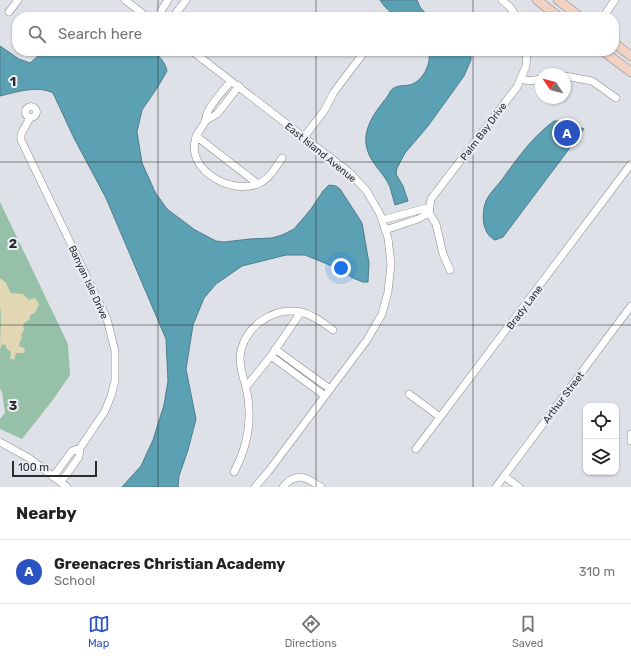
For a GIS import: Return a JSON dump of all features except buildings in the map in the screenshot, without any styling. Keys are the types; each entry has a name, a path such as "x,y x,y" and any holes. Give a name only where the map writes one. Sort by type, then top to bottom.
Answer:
{"main road":[{"path":"537,0 553,12"},
{"path":"558,0 574,12"},
{"path":"619,47 631,56"},
{"path":"610,56 631,72"}],"street":[{"path":"9,12 18,0"},
{"path":"125,0 141,12"},
{"path":"160,12 169,0"},
{"path":"177,12 186,0"},
{"path":"502,0 514,12"},
{"path":"607,12 615,0"},
{"name":"East Island Avenue","path":"198,56 349,172 366,190 380,214 388,238 391,264 388,292 382,314 367,340 255,487"},
{"path":"304,137 324,111 334,92 361,56"},
{"name":"Palm Bay Drive","path":"430,210 431,199 513,92 521,79 526,66 527,56"},
{"path":"571,77 592,81 616,98"},
{"path":"521,79 529,81 535,80"},
{"path":"205,122 206,114 231,81"},
{"path":"239,86 217,114 205,122 196,136 194,143 195,154 202,167 213,178 227,184 245,187 258,184 269,175 282,158"},
{"name":"Banyan Isle Drive","path":"30,118 21,134 21,140 107,319 115,351 115,381 105,411 80,448 79,457 61,482"},
{"path":"196,136 258,184"},
{"name":"Brady Lane","path":"416,449 631,164"},
{"path":"382,220 430,210"},
{"path":"385,230 418,219 430,210"},
{"path":"430,210 436,224 443,254 450,270"},
{"name":"Arthur Street","path":"496,487 631,306"},
{"path":"234,472 246,446 249,430 250,413 240,357 244,342 248,335 258,323 272,314 287,311 301,312 318,318 333,330"},
{"path":"246,387 301,312"},
{"path":"275,349 330,389"},
{"path":"270,356 325,396"},
{"path":"409,394 440,417"},
{"path":"631,434 631,441"},
{"path":"0,442 29,458 67,487"},
{"name":"Banyan Isle Drive","path":"53,477 72,451 80,448"},
{"path":"504,476 519,487"},
{"path":"283,487 291,479 303,477 321,487"}],"green space":[{"path":"0,202 68,344 70,375 22,439 0,429 0,419 5,413 2,392 0,389"}],"sand":[{"path":"0,278 6,283 11,293 23,294 29,300 35,298 39,304 35,313 30,315 30,319 23,324 24,330 21,335 22,339 19,346 24,348 25,351 23,353 16,353 14,360 10,358 11,352 6,348 6,345 2,344 0,349"}],"water":[{"path":"380,0 417,0 424,12 392,12"},
{"path":"0,46 12,54 12,56 30,63 38,56 158,56 164,62 167,71 142,110 137,132 142,163 155,192 167,209 195,230 216,241 224,242 272,238 294,229 329,185 336,186 340,189 362,223 369,263 368,282 363,282 353,278 337,268 305,255 286,255 242,266 216,284 204,298 193,325 186,369 196,419 179,476 178,487 122,487 141,466 153,440 164,405 168,381 166,339 106,198 74,138 53,93 34,89 0,96"},
{"path":"429,56 471,56 471,60 464,76 428,126 405,153 397,168 396,174 403,186 408,201 395,205 390,187 373,162 367,150 367,131 375,113 392,89 398,86 409,85 418,80 428,66"},
{"path":"554,121 565,121 584,129 503,237 495,240 487,233 485,228 483,212 486,201 525,149 546,127"}],"place":[{"name":"Greenacres Christian Academy","path":"567,133"}]}
